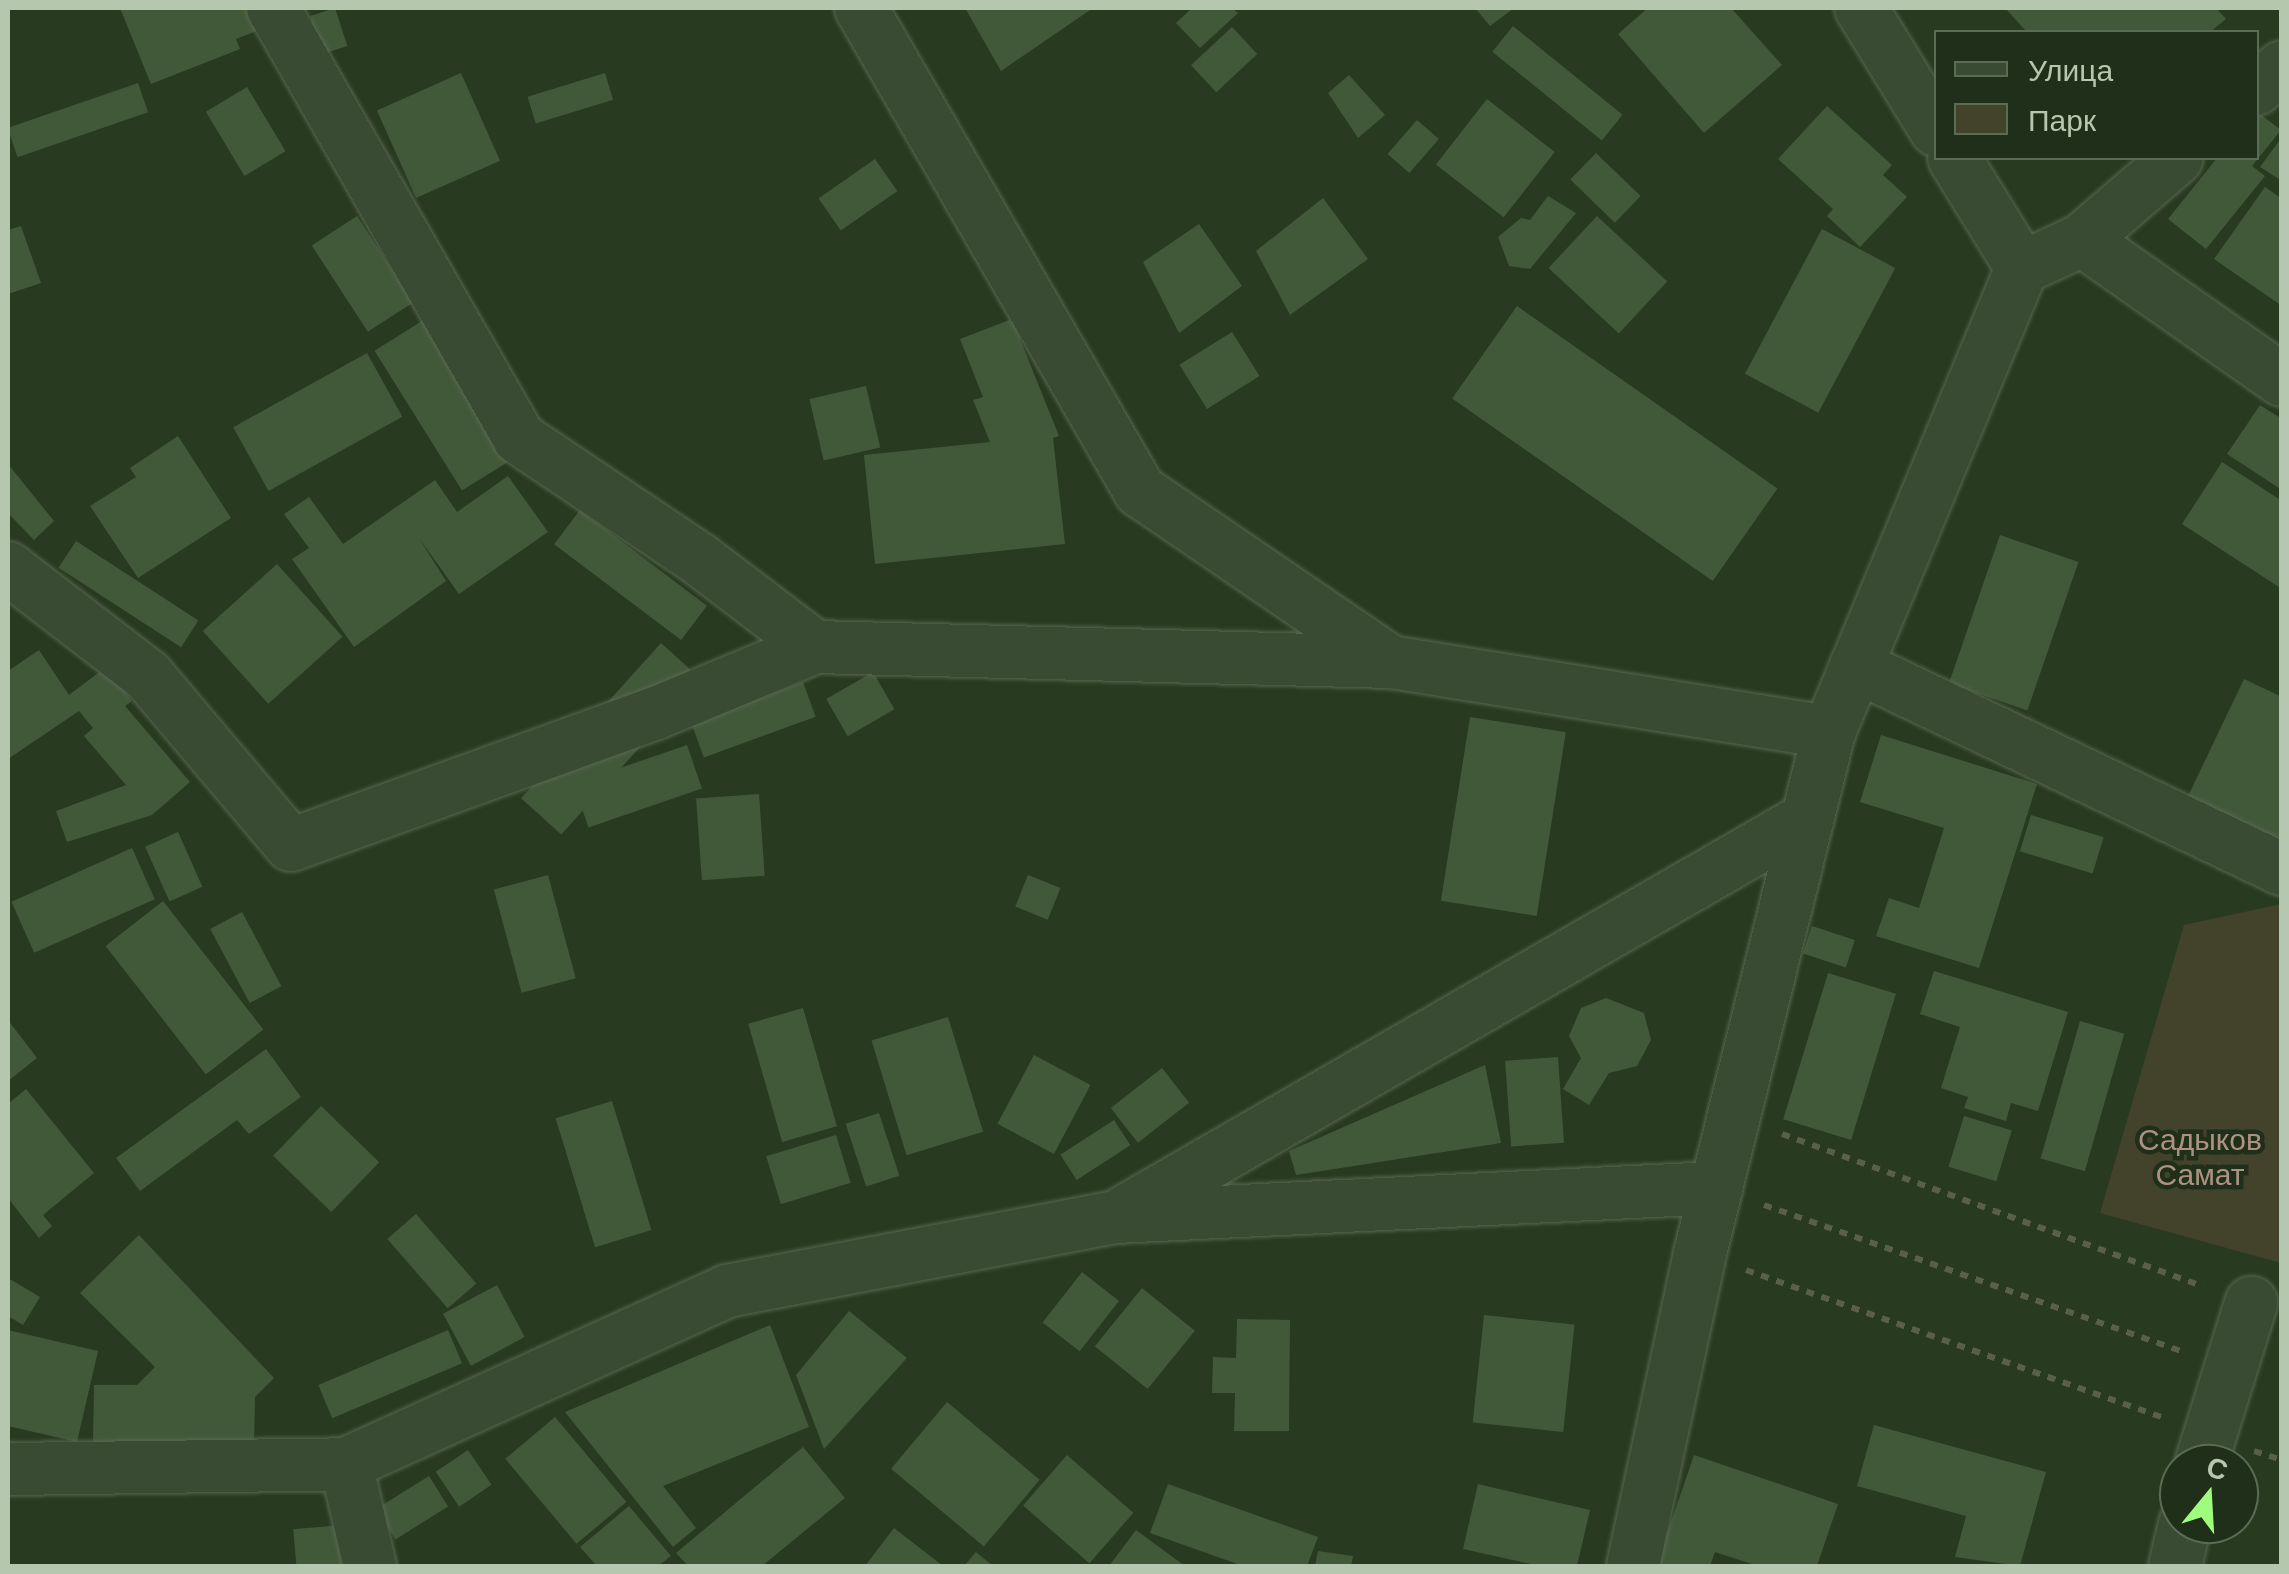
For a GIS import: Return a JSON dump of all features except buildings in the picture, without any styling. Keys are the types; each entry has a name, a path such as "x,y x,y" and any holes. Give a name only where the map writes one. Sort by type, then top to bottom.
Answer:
{"street":[{"path":"273,8 519,438 699,559 815,647"},
{"path":"861,8 1140,490 1391,662"},
{"path":"1861,8 1934,127"},
{"path":"2259,86 2282,67"},
{"path":"1955,160 2022,268"},
{"path":"1633,1566 1700,1253 1829,732 2022,268 2082,240 2175,160"},
{"path":"2082,240 2282,380"},
{"path":"8,568 148,676 291,845 656,713 815,647 1391,662 1829,732"},
{"path":"1856,666 2282,870"},
{"path":"1116,1217 1808,818"},
{"path":"8,1469 346,1464 727,1291 1116,1217 1716,1188"},
{"path":"2206,1444 2250,1304"},
{"path":"346,1464 370,1566"}],"path":[{"path":"1734,1117 2250,1304"},
{"path":"1716,1188 2229,1368"},
{"path":"1700,1253 2191,1444"}],"green space":[{"name":"Садыков Самат","path":"2282,904 2281,1263 2100,1213 2184,925"}]}
